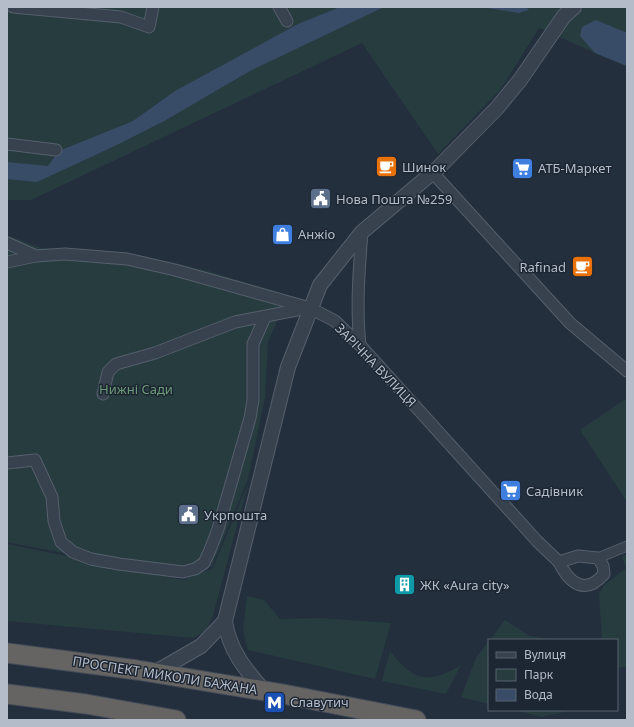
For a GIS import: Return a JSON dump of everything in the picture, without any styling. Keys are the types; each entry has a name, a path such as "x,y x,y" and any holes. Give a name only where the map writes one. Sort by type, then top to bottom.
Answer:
{"highway":[{"name":"ПРОСПЕКТ МИКОЛИ БАЖАНА","path":"7,653 154,673 264,691 416,720"},
{"path":"7,694 86,704 176,720"}],"street":[{"path":"13,7 121,16 149,28 153,7"},
{"path":"279,7 287,21"},
{"path":"264,691 234,652 227,636 225,621 288,367 320,285 362,232 433,173 497,108 520,80 564,16 574,7"},
{"path":"7,144 56,150"},
{"path":"433,173 570,323 627,371"},
{"path":"360,345 357,320 357,292 362,232"},
{"path":"7,242 36,256"},
{"name":"ЗАРІЧНА ВУЛИЦЯ","path":"7,262 36,256 65,254 127,259 175,270 310,308 335,321 360,345 537,541 558,562 563,572 571,580 581,585 589,586 598,581 604,574 603,566 598,558"},
{"path":"103,394 108,372 116,364 155,353 234,322 310,308"},
{"path":"7,463 35,460 52,497 54,521 60,542 73,552 91,559 141,568 182,572 195,569 204,563 218,529 250,418 253,400 253,344 264,317"},
{"path":"558,562 578,556 598,558 627,546"},
{"path":"154,673 201,646 225,621"}],"green space":[{"path":"7,7 627,7 627,67 539,28 501,89 438,154 362,43 31,200 7,200"},
{"name":"Нижні Сади","path":"7,235 41,248 123,252 208,271 288,295 268,342 265,398 248,479 212,566 184,577 7,542"},
{"path":"627,398 627,502 580,430"},
{"path":"249,481 212,619 205,631 194,638 7,621 7,544 184,580 213,568"},
{"path":"627,554 627,667 618,668 618,639 598,639 602,638 599,594 604,585 626,568 622,557"},
{"path":"247,596 264,600 280,619 321,618 391,623 375,679 248,650 243,630"},
{"path":"505,620 530,636 549,639 491,639"},
{"path":"488,642 488,704 461,697 476,658"},
{"path":"390,651 406,669 422,677 439,675 461,665 446,694 382,681"},
{"path":"518,711 568,711 542,717"}],"water":[{"path":"340,7 384,7 250,71 166,120 119,144 37,182 7,179 7,162 48,166 59,151 133,121 175,91 298,24"},
{"path":"481,7 526,7 529,10 519,13"},
{"path":"596,20 627,33 627,66 595,53 580,36 582,27"}],"place":[{"name":"Шинок","path":"386,167"},
{"name":"АТБ-Маркет","path":"523,168"},
{"name":"Нова Пошта №259","path":"321,199"},
{"name":"Анжіо","path":"282,234"},
{"name":"Rafinad","path":"582,267"},
{"name":"Садівник","path":"510,491"},
{"name":"Укрпошта","path":"189,515"},
{"name":"ЖК «Aura city»","path":"404,585"},
{"name":"Славутич","path":"275,702"}]}
